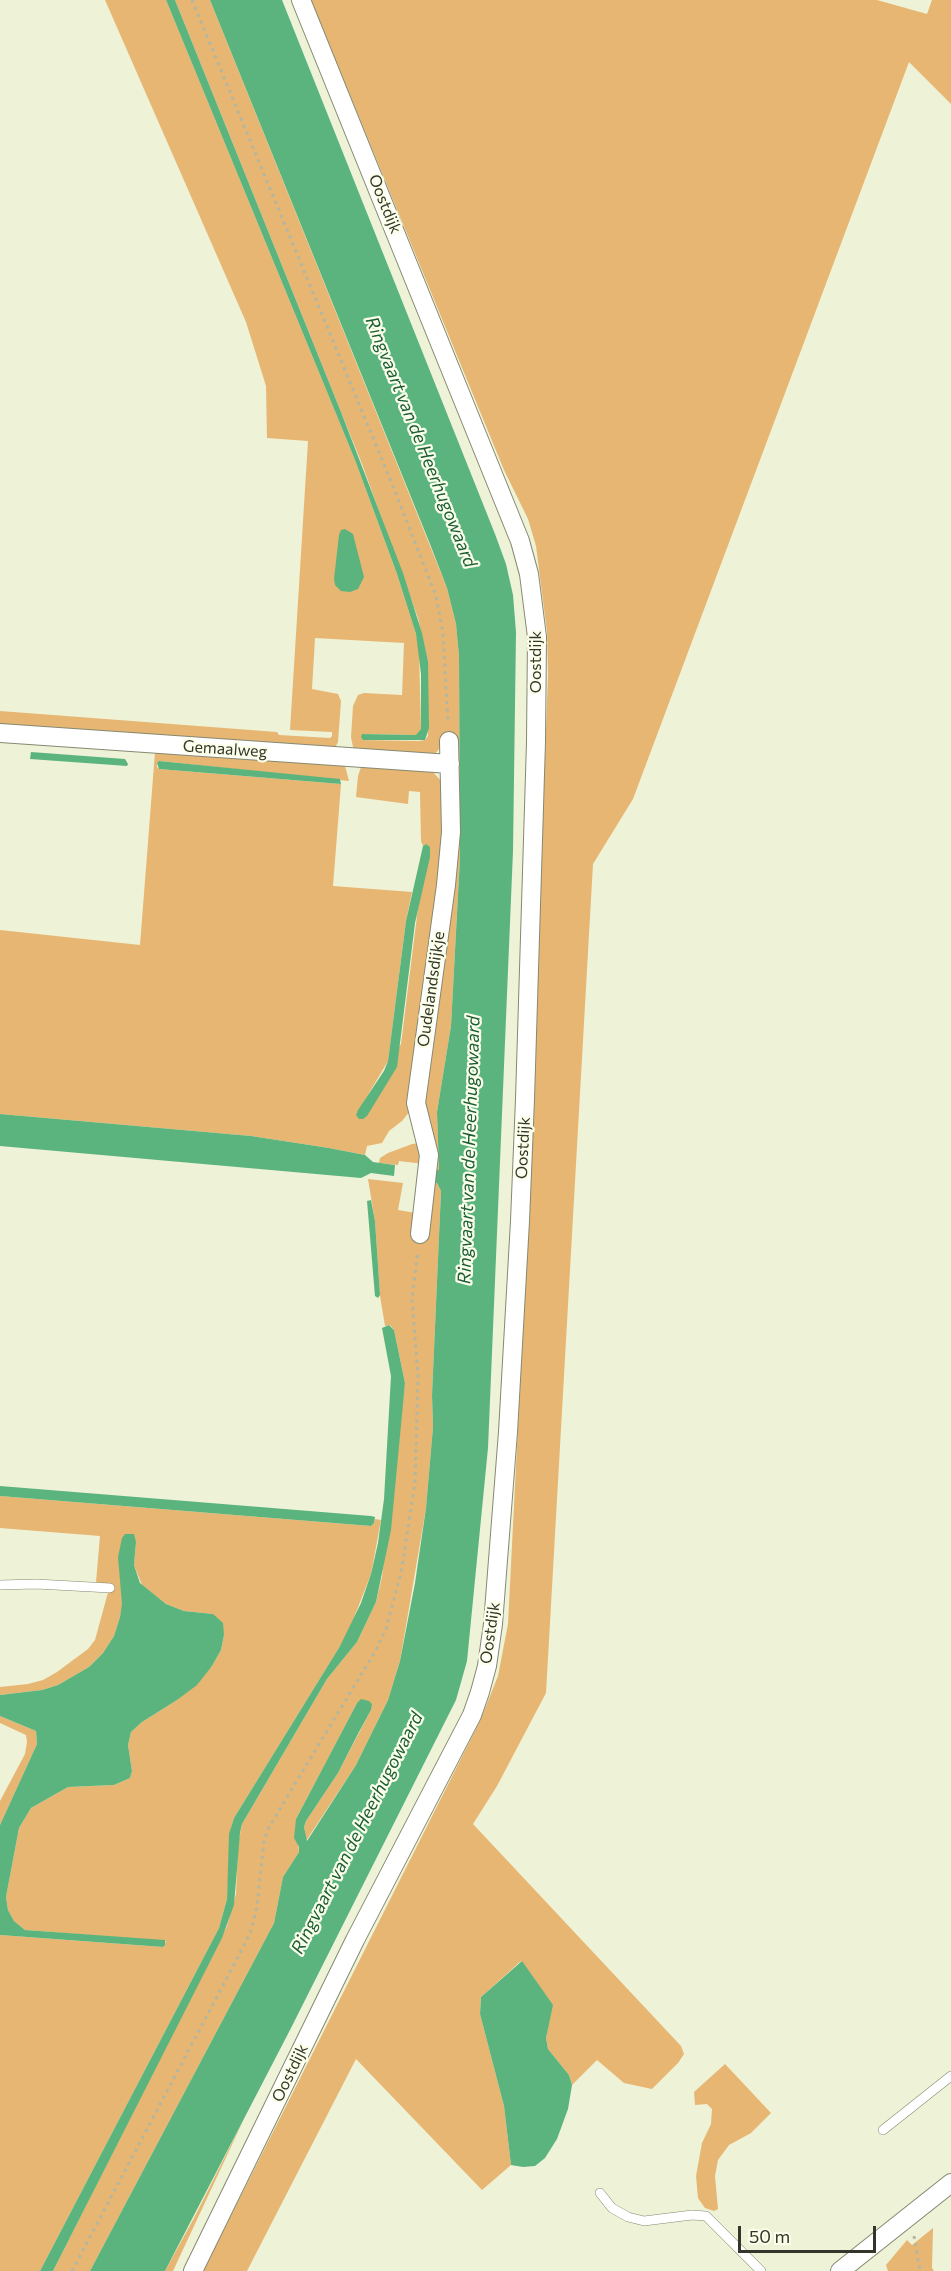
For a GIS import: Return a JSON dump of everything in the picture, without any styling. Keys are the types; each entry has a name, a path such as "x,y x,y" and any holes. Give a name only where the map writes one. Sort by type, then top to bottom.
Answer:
{"street":[{"name":"Oostdijk","path":"193,2271 355,1940 472,1714 480,1692 494,1624 508,1432 520,1210 536,742 537,637 529,574 520,541 301,0"},
{"name":"Gemaalweg","path":"0,733 450,764"},
{"name":"Oudelandsdijkje","path":"420,1234 429,1155 427,1139 416,1103 446,885 451,832 449,741"},
{"path":"840,2271 951,2182"}],"lane":[{"path":"0,1585 36,1584 110,1588"},
{"path":"883,2130 951,2076"},
{"path":"600,2193 612,2208 628,2217 644,2221 692,2215 706,2216 761,2271"}],"path":[{"path":"192,0 436,596 443,633 449,741"},
{"path":"72,2271 250,1934 256,1907 264,1840 269,1827 376,1650 386,1629 401,1573 415,1483 418,1376 412,1298 420,1234"},
{"path":"912,2213 920,2271"}],"shaded area":[{"path":"105,0 166,0 355,460 397,574 419,651 421,729 417,735 362,734 363,740 419,741 425,740 428,736 428,661 418,618 362,464 175,0 210,0 447,588 456,624 459,656 460,857 451,1026 437,1112 439,1171 435,1170 422,1111 448,905 440,748 433,756 361,754 353,747 351,737 353,706 358,695 364,693 402,695 404,643 315,638 312,689 338,694 341,701 338,742 335,748 0,729 0,711 277,732 279,735 330,738 332,736 332,732 290,730 308,441 267,438 266,386 246,322"},
{"path":"311,0 877,0 927,14 932,0 951,0 951,104 909,62 633,799 593,864 546,1693 497,1786 473,1824 681,2046 684,2054 652,2089 624,2083 597,2060 572,2085 569,2075 548,2049 546,2038 548,2025 534,1979 521,1961 481,1997 480,2014 504,2106 511,2165 482,2190 356,2059 247,2271 203,2271 480,1721 498,1676 508,1624 528,1228 548,674 547,632 536,546 528,519 504,470"},
{"path":"155,752 344,762 349,781 160,761 157,767 159,769 341,784 333,886 412,892 406,921 388,1061 356,1115 401,1044 426,844 423,846 421,841 420,792 409,791 408,804 356,797 358,776 362,764 426,770 433,772 442,782 445,830 410,1111 389,1131 382,1143 367,1146 365,1155 251,1136 0,1114 0,930 140,945"},
{"path":"421,1143 424,1164 399,1161 398,1165 379,1163 380,1158 388,1153"},
{"path":"368,1179 403,1183 398,1210 416,1213 433,1182 437,1183 441,1191 432,1395 433,1427 426,1508 400,1661 388,1700 356,1765 306,1841 304,1827 306,1821 338,1773 371,1710 357,1703 296,1819 299,1852 283,1877 274,1923 90,2271 53,2271 227,1926 236,1894 238,1845 242,1824 327,1679 357,1642 376,1602 382,1577 405,1383 394,1330 390,1325 385,1326 380,1296 375,1221"},
{"path":"0,1496 371,1526 375,1519 381,1520 371,1574 348,1633 234,1818 231,1828 227,1899 219,1928 40,2271 0,2271 0,1935 163,1947 166,1941 25,1930 14,1921 8,1910 6,1897 19,1828 31,1808 68,1787 114,1785 130,1778 132,1771 128,1745 131,1732 142,1722 177,1700 212,1666 221,1650 224,1635 213,1614 184,1611 166,1604 142,1585 134,1565 136,1542 120,1617 114,1636 103,1653 89,1667 58,1685 42,1690 0,1695 0,1687 43,1680 88,1649 95,1640 110,1585 96,1582 100,1536 0,1528"},
{"path":"0,1716 36,1731 37,1744 0,1825 0,1801 25,1754 27,1742 26,1735 0,1723"},
{"path":"725,2064 771,2113 751,2133 729,2145 718,2160 715,2176 718,2209 714,2211 705,2208 698,2198 696,2176 702,2143 711,2124 712,2109 707,2104 695,2105 694,2092"},
{"path":"244,2119 173,2271 165,2271 194,2218"},
{"path":"933,2228 932,2268 934,2271 888,2271 886,2265 907,2240 912,2245"}],"water":[{"path":"166,0 175,0 341,412 403,573 422,633 428,661 429,728 425,740 363,740 361,737 362,734 416,735 421,729 421,674 416,634 397,574 355,460"},
{"name":"Ringvaart van de Heerhugowaard","path":"210,0 282,0 495,534 506,564 513,595 516,632 513,851 488,1448 467,1661 456,1700 290,2030 165,2271 90,2271 274,1923 283,1877 299,1852 294,1838 296,1819 357,1703 361,1699 369,1701 372,1704 371,1710 338,1773 306,1821 304,1827 307,1841 356,1765 388,1700 400,1661 415,1583 426,1508 433,1427 432,1395 441,1191 437,1183 433,1182 421,1168 439,1170 437,1112 451,1026 460,857 459,656 456,624 447,588 430,544"},
{"path":"345,529 353,534 364,577 358,589 350,592 341,591 335,585 334,579 339,535 341,530"},
{"path":"31,752 125,759 128,764 127,766 30,759"},
{"path":"159,761 340,779 341,784 159,769 157,763"},
{"path":"426,844 430,847 430,857 415,923 397,1067 367,1116 359,1119 356,1115 358,1110 384,1071 388,1061 406,921 423,846"},
{"path":"0,1114 251,1136 329,1148 365,1155 373,1162 395,1165 394,1176 371,1173 361,1178 0,1146"},
{"path":"371,1200 375,1221 380,1295 378,1298 375,1296 367,1201"},
{"path":"389,1325 394,1330 405,1383 391,1530 376,1602 357,1642 327,1679 242,1824 234,1905 222,1938 53,2271 40,2271 219,1928 227,1899 229,1834 234,1818 340,1646 361,1603 378,1543 384,1499 391,1376 382,1328"},
{"path":"0,1486 375,1517 371,1526 0,1496"},
{"path":"125,1534 134,1534 136,1542 134,1565 140,1583 166,1604 184,1611 213,1614 223,1623 224,1635 221,1650 197,1685 131,1732 128,1745 132,1771 130,1778 114,1785 68,1787 31,1808 19,1828 6,1897 8,1910 14,1921 25,1930 165,1940 165,1945 163,1947 0,1935 0,1825 37,1744 36,1731 0,1716 0,1695 42,1690 58,1685 89,1667 103,1653 114,1636 120,1617 122,1604 118,1557"},
{"path":"522,1961 553,2005 546,2038 548,2049 569,2075 572,2085 568,2109 557,2139 545,2158 535,2166 523,2167 511,2165 504,2106 480,2014 481,1997"}]}
